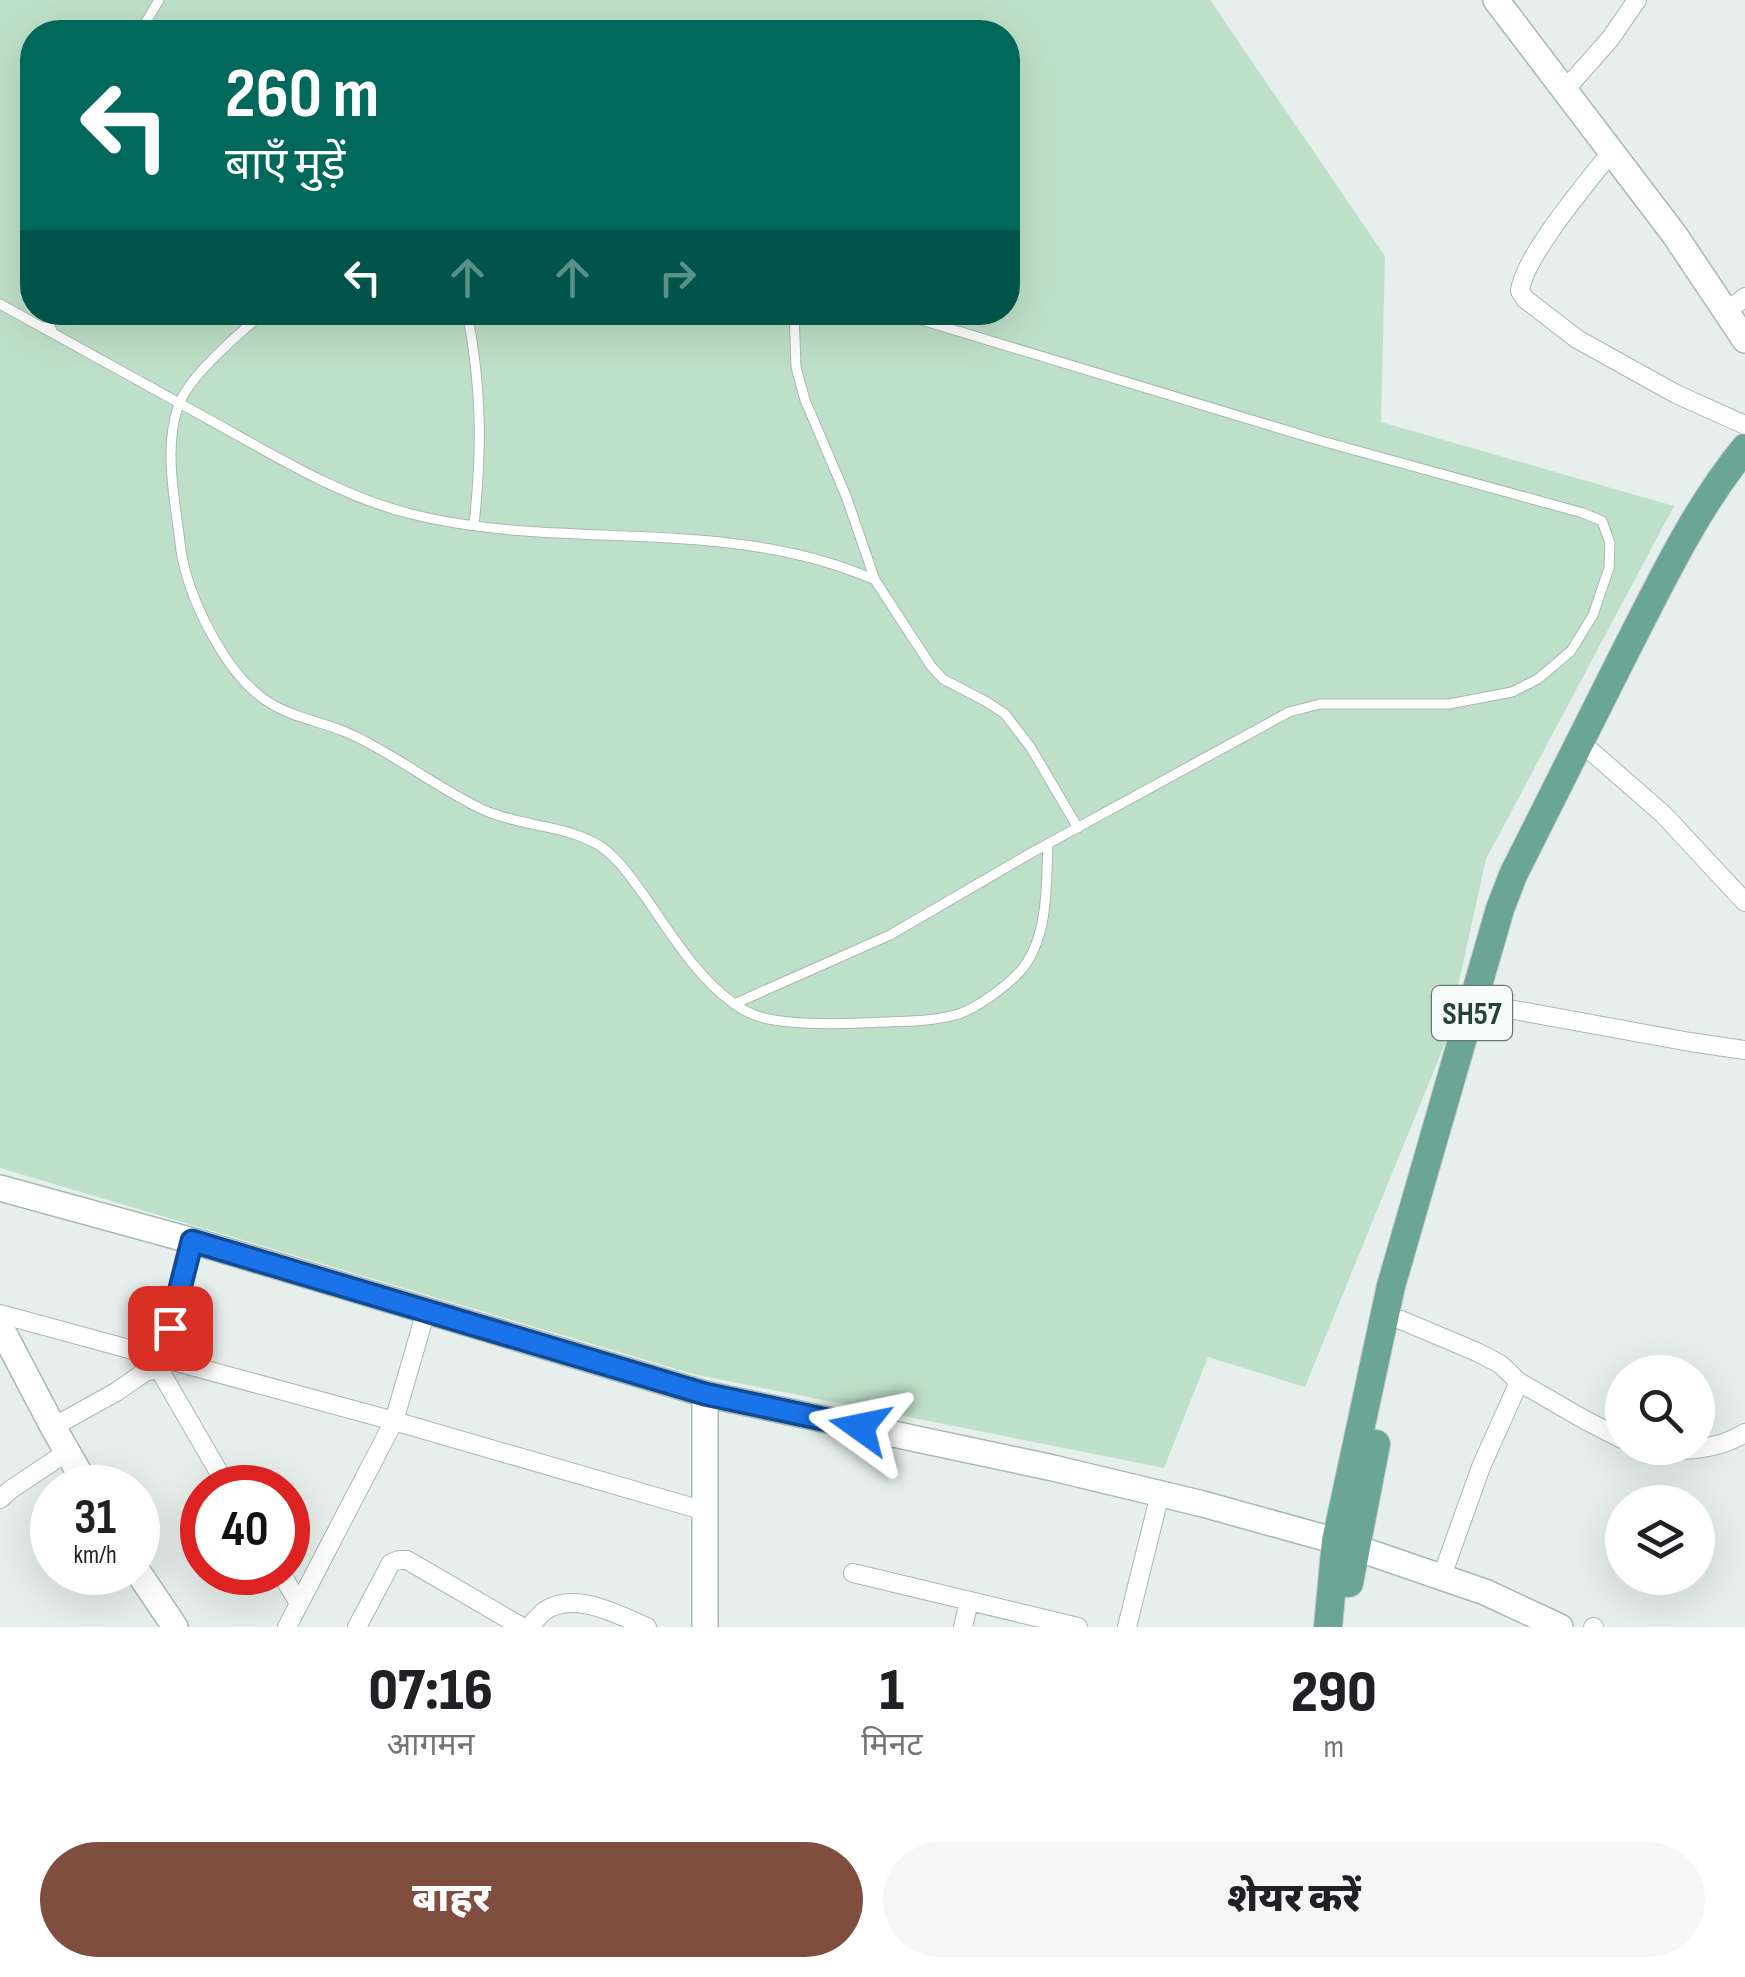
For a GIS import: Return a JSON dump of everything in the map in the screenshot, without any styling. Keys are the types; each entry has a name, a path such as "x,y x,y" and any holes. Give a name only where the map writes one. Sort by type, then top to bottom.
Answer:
{"main road":[{"name":"SH57","path":"1346,1627 1346,1544 1392,1286 1513,874 1688,533 1745,448"},
{"name":"SH57","path":"1328,1627 1408,1287 1530,873 1702,539 1745,472"}],"street":[{"path":"1496,0 1674,234 1735,304 1745,340"},
{"path":"1564,91 1637,0"},
{"path":"1611,152 1542,244 1520,291 1525,300 1577,339 1676,394 1745,425"},
{"path":"1592,752 1663,814 1745,902"},
{"path":"1488,1005 1745,1050"},
{"path":"0,1188 705,1394 1053,1468 1346,1544 1485,1592 1560,1627"},
{"path":"192,1241 161,1363 216,1465"},
{"path":"287,1627 394,1421 426,1312"},
{"path":"0,1314 161,1363 394,1421 705,1511"},
{"path":"1401,1320 1500,1364 1519,1382 1605,1430"},
{"path":"0,1326 75,1465"},
{"path":"53,1427 161,1363"},
{"path":"1442,1576 1480,1466 1519,1382"},
{"path":"705,1394 706,1627"},
{"path":"1715,1446 1745,1434"},
{"path":"0,1499 67,1452"},
{"path":"1127,1627 1160,1494"},
{"path":"357,1627 391,1563 399,1560 407,1560 525,1627 546,1610 562,1604 600,1608 647,1627"},
{"path":"853,1573 969,1600 1026,1621 1076,1627"},
{"path":"153,1595 175,1627"},
{"path":"294,1595 299,1604"},
{"path":"963,1627 969,1600"}],"lane":[{"path":"38,325 289,464 354,495 411,514 474,526 650,536 781,550 842,565 875,580"},
{"path":"50,325 54,334"},
{"path":"250,325 208,364 179,404 172,446 182,560 194,595 211,632 242,680 270,704 348,733 485,810 582,836 600,846 636,884 712,986 734,1004 771,1020 808,1024 923,1020 958,1014 990,997 1022,968 1037,942 1048,844"},
{"path":"470,325 481,423 474,526"},
{"path":"794,325 796,368 805,400 846,496 875,580 943,679 1005,714 1031,748 1078,828"},
{"path":"734,1004 890,934 1289,712 1320,704 1449,704 1512,692 1538,679 1570,652 1593,615 1609,568 1610,544 1602,522 1583,512 1318,440 938,325"}],"green space":[{"path":"0,0 1210,0 1385,256 1381,422 1674,506 1486,859 1446,1041 1305,1387 1208,1357 1164,1468 693,1374 0,1168"}],"route":[{"path":"170,1328 192,1241 705,1394 860,1427"}]}
